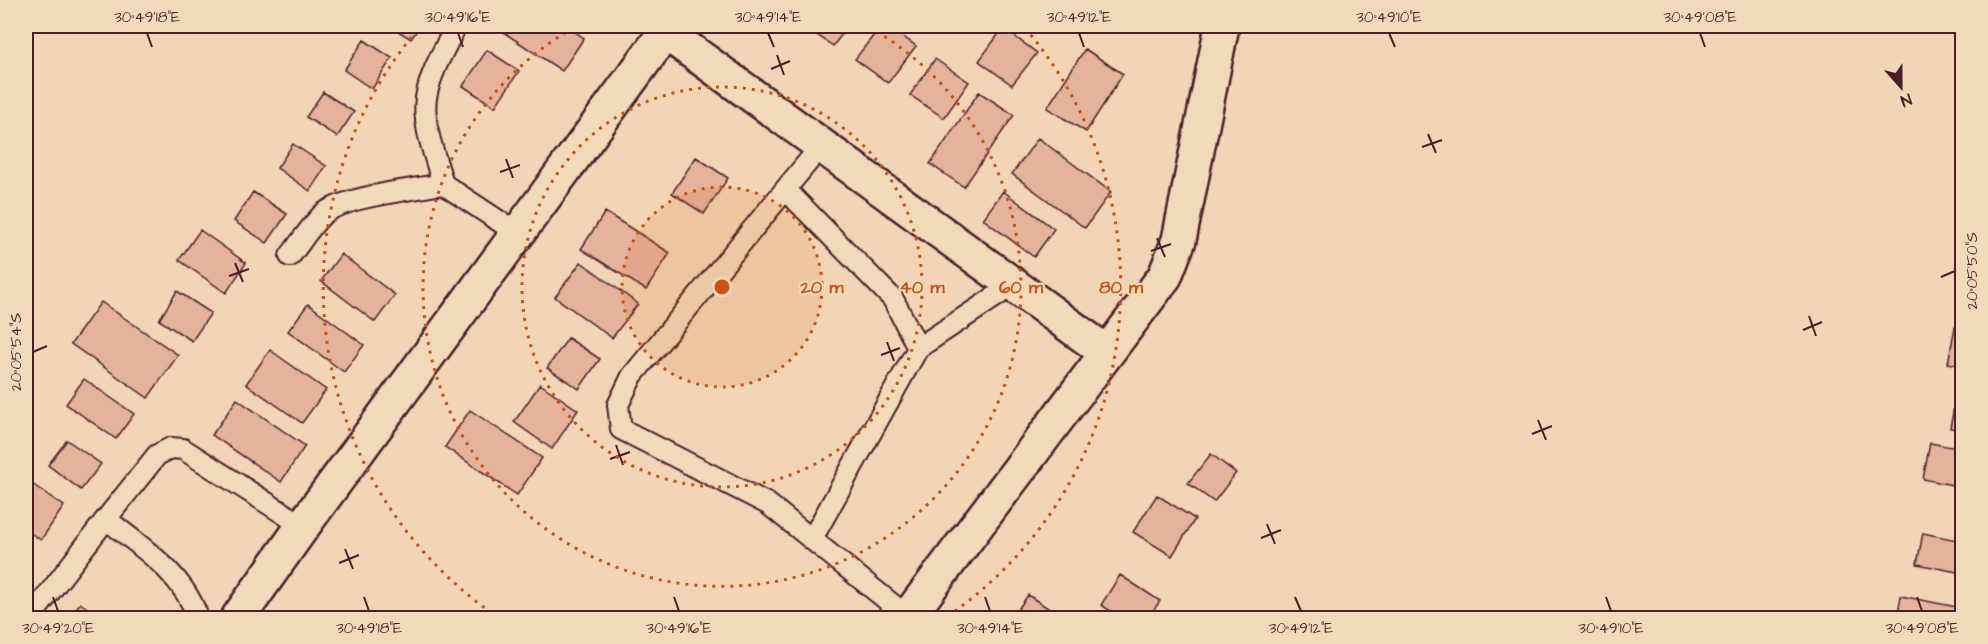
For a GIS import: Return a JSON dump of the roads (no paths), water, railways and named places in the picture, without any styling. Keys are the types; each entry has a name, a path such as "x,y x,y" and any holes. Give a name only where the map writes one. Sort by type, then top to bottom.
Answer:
{"street":[{"path":"907,618 1165,276 1176,249 1222,26"},
{"path":"238,618 668,29 821,146 1106,352"}],"lane":[{"path":"456,26 432,75 426,99 427,127 443,184 517,233"},
{"path":"821,146 632,376 618,405 621,429 768,504 907,618"},
{"path":"290,256 322,215 336,206 351,201 443,184"},
{"path":"786,190 893,299 918,348"},
{"path":"812,539 918,348 1013,285"},
{"path":"30,618 157,455 171,448 183,449 303,526"},
{"path":"106,519 162,563 182,587 198,618"}]}
